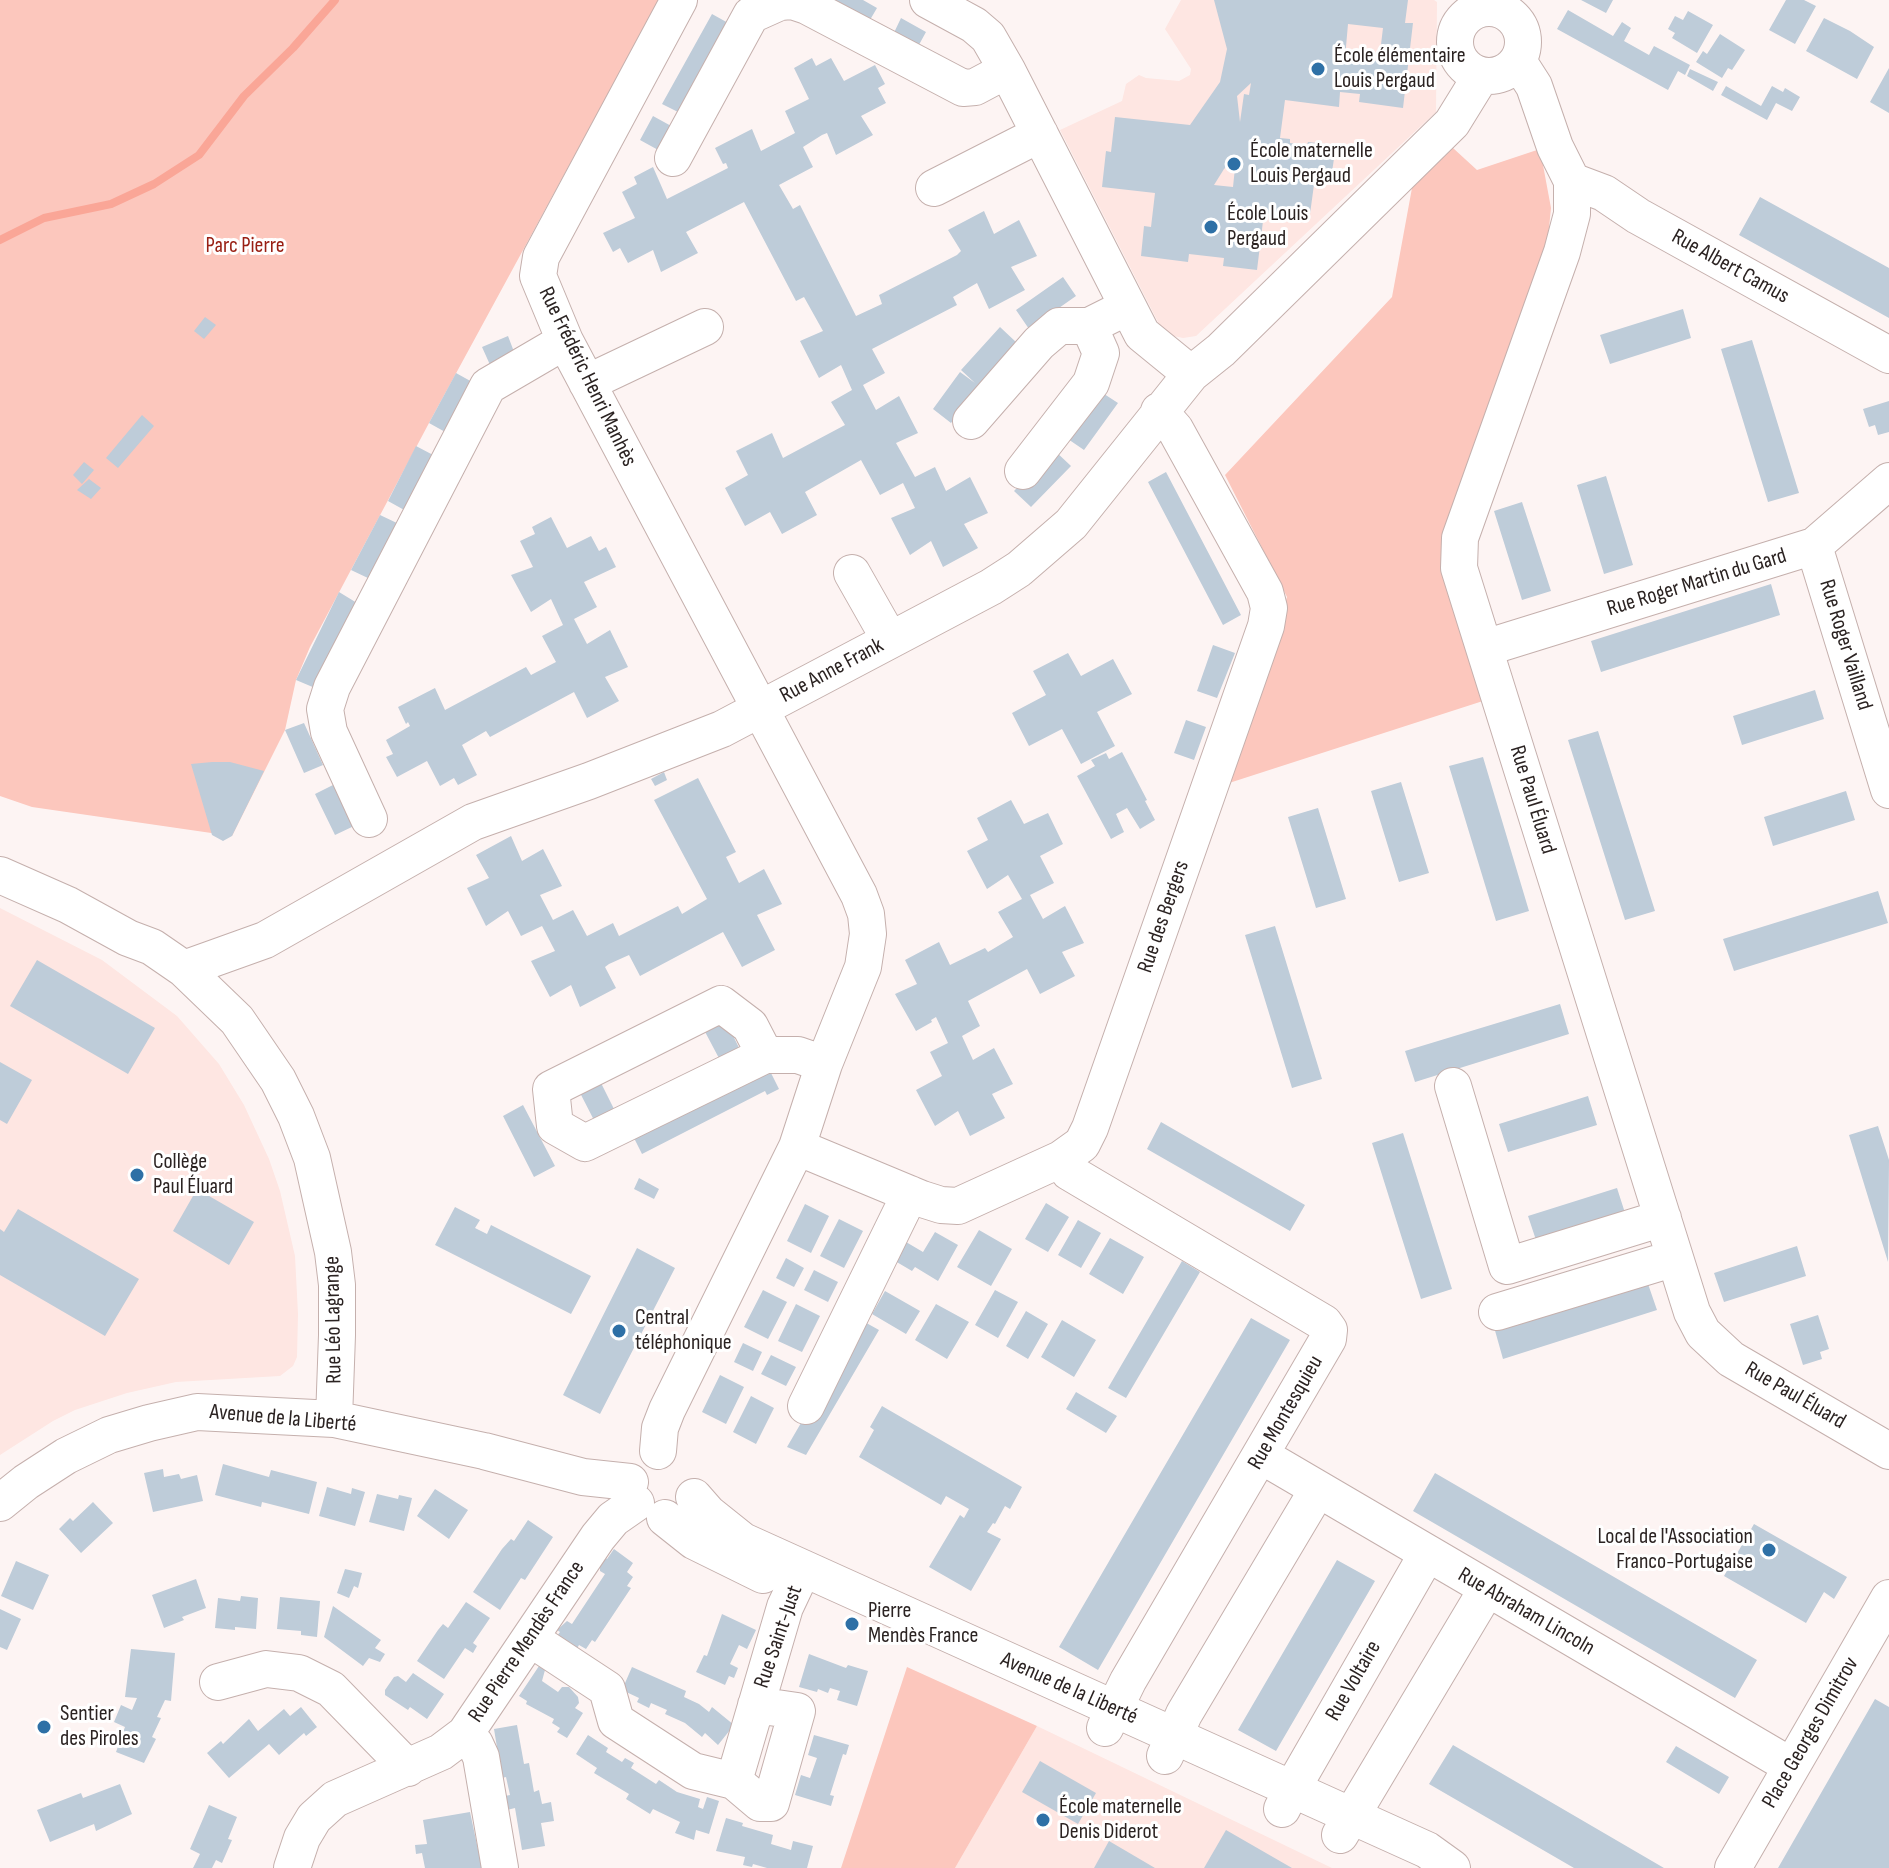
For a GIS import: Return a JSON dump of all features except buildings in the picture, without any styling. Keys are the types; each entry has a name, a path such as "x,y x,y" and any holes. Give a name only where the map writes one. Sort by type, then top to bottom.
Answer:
{"street":[{"name":"Rue Frédéric Henri Manhès","path":"679,0 541,257 538,276 565,341 761,709"},
{"path":"928,0 974,25 988,37 1142,334 1191,374"},
{"path":"673,158 751,15 780,2 792,1 807,6 963,88 975,87 1007,70"},
{"path":"1466,7 1522,9 1523,38 1518,61 1508,71 1495,76 1481,76 1460,61 1455,49 1456,36 1466,7"},
{"name":"Rue Paul Éluard","path":"1518,61 1534,86 1555,147 1572,181 1572,214 1562,252 1460,538 1459,568 1692,1312 1703,1333 1731,1359 1889,1451"},
{"name":"Rue Anne Frank","path":"658,1451 660,1428 667,1410 797,1147 824,1064 863,967 868,934 866,914 859,895 761,709 991,587 1052,543 1093,499 1191,374 1221,350 1452,123 1481,76"},
{"path":"934,188 1040,134"},
{"name":"Rue Albert Camus","path":"1572,181 1604,193 1638,216 1889,355"},
{"path":"971,421 1039,343 1059,326 1089,326 1127,307"},
{"path":"1023,471 1091,383 1101,353 1089,326"},
{"path":"587,383 705,327"},
{"path":"369,819 329,732 325,709 332,687 488,386 565,341"},
{"name":"Rue des Bergers","path":"797,1147 910,1194 941,1205 958,1206 1061,1159 1082,1144 1090,1128 1266,626 1269,608 1265,592 1183,443 1159,411"},
{"name":"Rue Roger Martin du Gard","path":"1485,648 1814,546 1889,481"},
{"name":"Rue Roger Vailland","path":"1814,546 1889,790"},
{"path":"852,573 890,640"},
{"path":"184,969 265,940 473,822 722,729 761,709"},
{"name":"Rue Léo Lagrange","path":"0,852 102,904 131,923 152,947"},
{"name":"Rue Léo Lagrange","path":"0,875 152,947 184,969 219,1002 258,1049 278,1080 296,1116 326,1209 337,1285 334,1419"},
{"path":"219,1002 265,940"},
{"path":"765,1055 750,1026 721,1004 551,1089 555,1126 585,1143 765,1055 798,1055 824,1064"},
{"path":"1453,1086 1507,1266 1663,1218"},
{"name":"Rue Montesquieu","path":"1061,1159 1069,1172 1324,1323 1329,1330 1328,1339 1262,1456 1108,1719"},
{"path":"806,1406 910,1194"},
{"path":"1497,1312 1675,1258"},
{"name":"Avenue de la Liberté","path":"0,1503 66,1456 109,1435 149,1423 197,1412 334,1419 484,1451 571,1475 644,1501 694,1541 736,1564 798,1579"},
{"path":"658,1451 682,1455 696,1474 694,1497 688,1508 677,1515 644,1501 639,1461 658,1451"},
{"name":"Rue Abraham Lincoln","path":"1262,1456 1791,1766"},
{"path":"1169,1746 1184,1714 1318,1489"},
{"name":"Avenue de la Liberté","path":"694,1497 708,1513 743,1541 798,1579 1346,1826 1427,1850 1448,1867"},
{"name":"Rue Pierre Mendès France","path":"292,1868 302,1838 314,1818 335,1799 441,1752 465,1734 598,1537 613,1519 644,1501"},
{"name":"Rue Voltaire","path":"1287,1799 1427,1554"},
{"name":"Rue Saint-Just","path":"531,1639 607,1689 616,1721 693,1771 734,1781 785,1607 798,1579"},
{"path":"1346,1826 1487,1589"},
{"name":"Place Georges Dimitrov","path":"1733,1868 1889,1598"},
{"path":"218,1682 266,1669 299,1673 331,1689 408,1768"},
{"path":"465,1734 475,1744 481,1757 500,1868"},
{"name":"Avenue de la Liberté","path":"1346,1826 1410,1868"}],"shaded area":[{"name":"École Louis Pergaud","path":"1181,0 1437,2 1436,112 1196,336 1183,338 1169,335 1159,324 1060,130 1122,101 1126,84 1139,75 1179,81 1190,75 1191,69 1165,29"},
{"name":"Collège Paul Éluard","path":"0,908 102,960 177,1016 219,1064 244,1105 280,1191 295,1256 298,1314 297,1357 293,1366 280,1376 176,1382 127,1393 75,1410 0,1455"},
{"path":"1037,1726 1332,1868 955,1868"}],"green space":[{"name":"Parc Pierre","path":"0,0 659,0 310,647 296,680 285,730 232,836 32,807 0,796"},
{"path":"1453,148 1477,170 1540,149 1551,208 1548,238 1445,534 1486,700 1226,784 1287,597 1225,475 1392,297 1412,188"},
{"path":"907,1667 1037,1726 955,1868 841,1868"}],"waterway":[{"path":"0,240 44,218 111,204 154,184 199,155 244,96 293,48 335,0"}],"place":[{"name":"École élémentaire Louis Pergaud","path":"1318,69"},
{"name":"École maternelle Louis Pergaud","path":"1234,164"},
{"name":"École Louis Pergaud","path":"1211,227"},
{"name":"Collège Paul Éluard","path":"137,1175"},
{"name":"Central téléphonique","path":"619,1331"},
{"name":"Local de l'Association Franco-Portugaise","path":"1769,1550"},
{"name":"Pierre Mendès France","path":"852,1624"},
{"name":"Sentier des Piroles","path":"44,1727"},
{"name":"École maternelle Denis Diderot","path":"1043,1820"}]}
